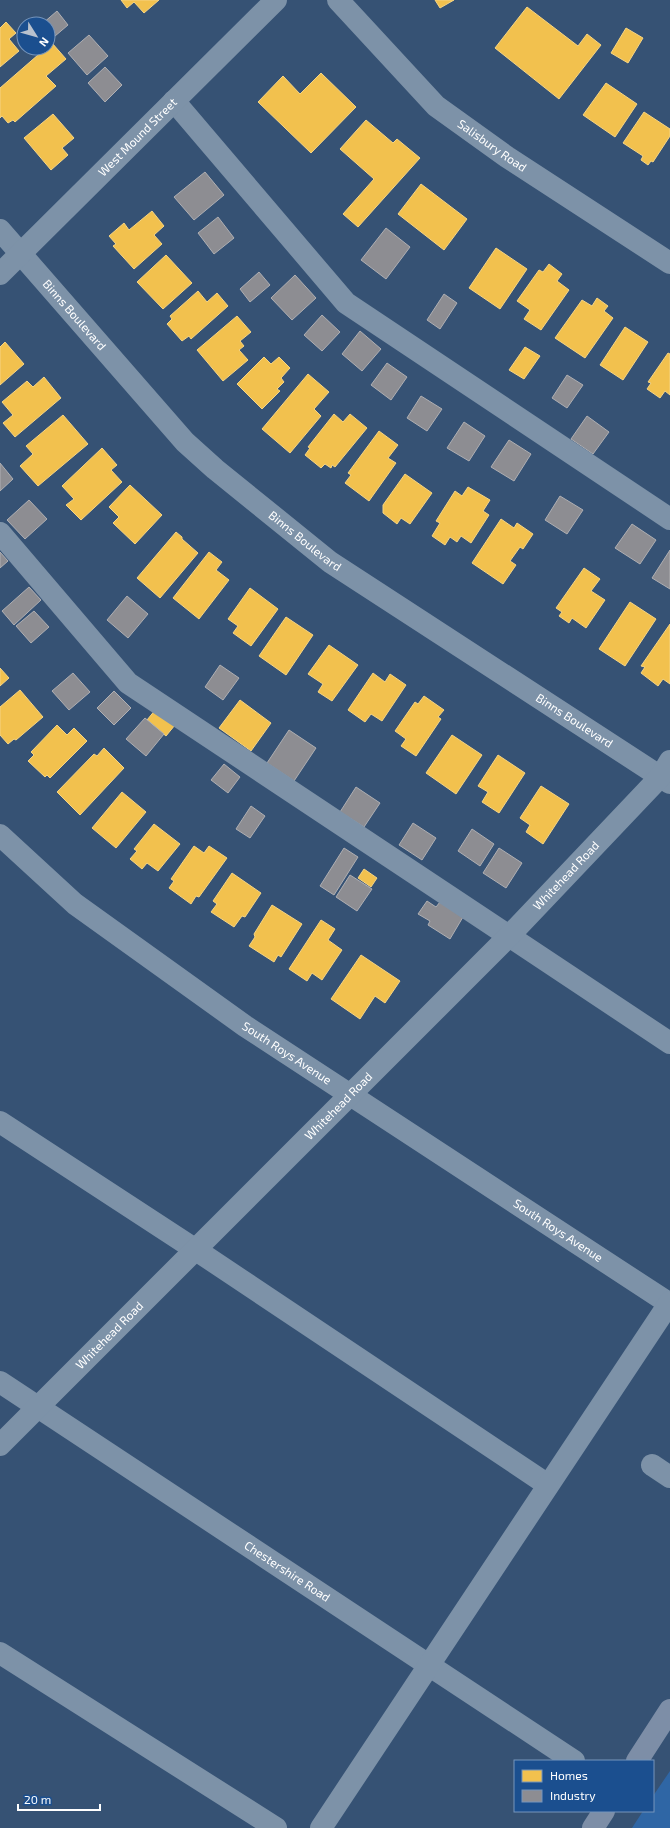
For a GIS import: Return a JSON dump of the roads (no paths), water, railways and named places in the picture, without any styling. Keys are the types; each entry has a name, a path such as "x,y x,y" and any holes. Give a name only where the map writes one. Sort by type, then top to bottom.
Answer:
{"main road":[{"path":"638,1760 670,1710"},
{"path":"593,1828 603,1812"}],"street":[{"name":"West Mound Street","path":"0,274 276,0"},
{"name":"Salisbury Road","path":"338,0 436,106 507,157 670,263"},
{"path":"174,101 346,303 670,519"},
{"name":"Binns Boulevard","path":"0,230 185,442 221,474 330,562 667,773"},
{"path":"0,533 128,683 670,1042"},
{"name":"Whitehead Road","path":"0,1445 510,935 667,773"},
{"name":"South Roys Avenue","path":"0,835 75,904 245,1026 670,1303"},
{"path":"0,1122 196,1250 548,1485"},
{"path":"321,1828 670,1303"},
{"name":"Chestershire Road","path":"0,1382 572,1760"},
{"path":"652,1465 670,1477"},
{"path":"0,1653 276,1828"}]}
